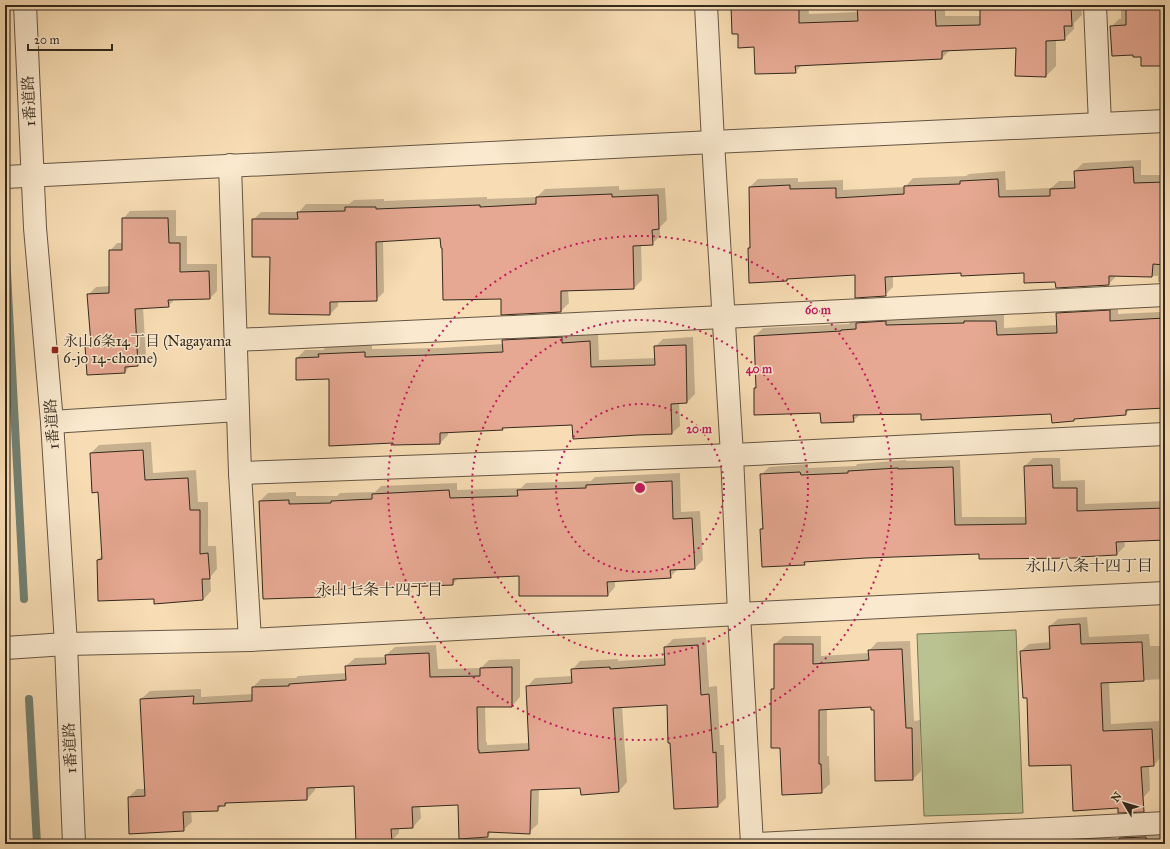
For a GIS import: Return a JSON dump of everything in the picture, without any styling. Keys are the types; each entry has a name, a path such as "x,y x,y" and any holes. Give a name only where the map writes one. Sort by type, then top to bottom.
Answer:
{"street":[{"name":"1番道路","path":"25,5 35,228 52,422 66,644 74,844"},
{"path":"706,5 732,455 752,844"},
{"path":"1095,5 1100,124"},
{"path":"5,177 1165,121"},
{"path":"230,165 240,474 250,640"},
{"path":"236,340 1165,295"},
{"path":"52,422 238,410"},
{"path":"240,474 732,455 1165,434"},
{"path":"5,648 66,644 250,640 739,614 1165,594"},
{"path":"758,844 1165,823"}],"green space":[{"path":"1016,630 1023,813 924,816 917,634"}],"building":[{"path":"731,5 799,5 799,23 858,21 857,5 935,5 936,26 980,25 980,5 1071,5 1072,26 1064,26 1065,40 1046,41 1046,77 1015,76 1016,48 942,51 942,59 795,66 796,73 755,74 754,47 738,48 738,34 732,34"},
{"path":"1126,5 1165,5 1165,66 1141,66 1141,57 1133,57 1133,55 1112,56 1110,26 1126,25"},
{"path":"1133,167 1134,183 1165,182 1165,265 1153,264 1152,277 1109,276 1109,285 1056,288 1055,282 1024,283 1024,273 961,276 961,273 885,277 886,296 855,298 855,275 749,283 749,187 790,185 790,189 836,188 836,198 904,194 904,186 960,184 960,181 998,179 999,197 1050,196 1050,189 1075,188 1074,171"},
{"path":"612,194 612,197 658,195 659,229 652,230 653,245 633,246 634,289 561,291 561,312 501,315 501,299 443,300 442,248 440,238 376,242 377,301 330,302 330,315 269,314 270,257 252,257 252,219 298,219 297,212 345,211 345,207 376,207 376,209 480,205 480,207 536,204 536,197"},
{"path":"122,218 168,218 169,243 180,243 180,272 209,271 210,299 168,300 169,307 135,309 138,366 125,367 125,373 87,375 85,345 91,344 87,294 109,293 109,250 122,250"},
{"path":"1110,310 1110,321 1165,318 1165,408 1126,410 1126,415 1074,419 1074,421 1052,423 1051,414 921,420 921,414 853,415 854,422 821,423 820,413 754,415 754,388 756,388 754,336 841,331 856,329 856,323 886,321 886,325 996,321 997,335 1057,333 1056,313"},
{"path":"562,337 562,343 590,341 591,367 655,365 654,346 686,345 687,403 671,404 672,434 573,439 572,425 502,428 503,430 440,433 440,444 393,445 393,443 329,446 329,379 296,380 296,358 319,357 318,354 365,352 365,357 503,352 502,340"},
{"path":"143,450 145,480 188,478 190,510 200,510 200,554 208,553 210,579 202,579 203,600 154,604 154,599 98,601 97,560 102,559 98,492 92,493 90,453"},
{"path":"1052,465 1053,488 1077,488 1077,511 1165,508 1165,540 1116,542 1117,555 1078,558 979,559 979,554 866,558 804,562 805,565 762,567 760,529 763,529 760,474 800,472 801,475 848,473 848,471 898,468 953,467 955,525 1026,524 1024,466"},
{"path":"672,481 673,519 692,518 695,569 670,570 671,578 607,582 608,596 519,596 519,576 453,579 453,585 325,590 325,597 263,599 259,501 289,500 289,504 331,503 331,501 372,499 372,494 449,490 450,498 518,496 517,490 586,488 586,485"},
{"path":"1080,624 1081,644 1142,642 1144,681 1101,683 1103,731 1152,729 1154,766 1141,767 1144,812 1118,813 1118,808 1073,811 1071,765 1029,766 1027,698 1023,698 1020,651 1050,649 1049,626"},
{"path":"774,644 813,644 813,664 869,660 868,650 902,649 906,728 912,728 913,780 875,781 874,710 871,710 871,707 819,710 819,764 821,764 822,793 782,795 780,748 771,748 771,689 774,689"},
{"path":"698,645 701,695 709,694 713,753 716,752 718,807 674,809 670,743 668,743 667,705 613,708 619,792 581,795 580,788 531,790 530,834 488,832 488,837 459,839 458,805 412,807 413,828 391,829 392,842 356,844 354,786 307,788 307,800 225,803 225,806 218,806 218,811 183,812 184,831 129,834 128,797 145,796 140,699 194,696 193,704 252,701 252,687 289,686 289,684 346,680 345,666 386,664 385,655 429,653 430,677 480,676 480,668 512,667 512,707 477,707 478,750 479,753 529,750 526,686 572,683 571,669 610,667 610,669 665,665 664,647"},
{"path":"1146,837 1146,844 1119,844 1119,838"}],"waterway":[{"path":"5,234 24,599"},
{"path":"29,699 37,844"}],"place":[{"name":"永山6条14丁目 (Nagayama 6-jo 14-chome)","path":"55,350"}],"district":[{"name":"永山八条十四丁目","path":"1089,565"},
{"name":"永山七条十四丁目","path":"379,589"}]}
